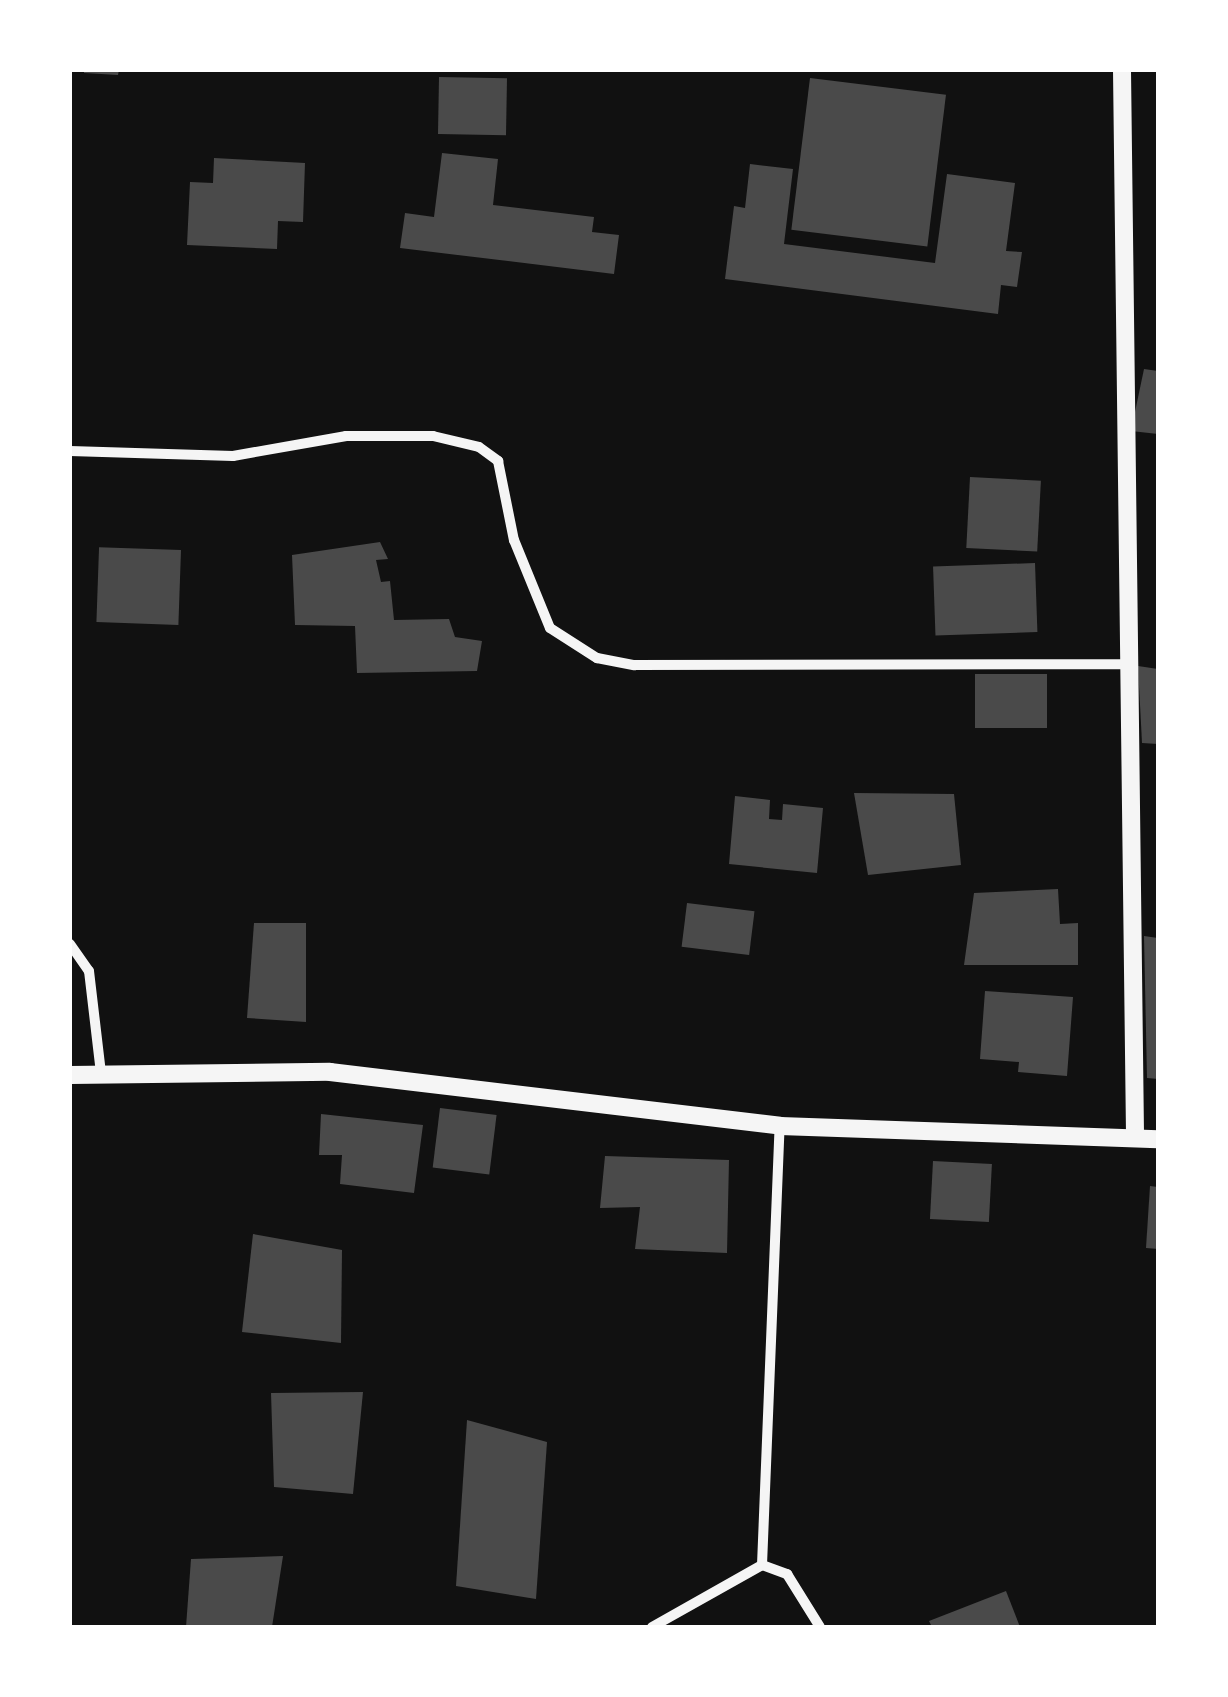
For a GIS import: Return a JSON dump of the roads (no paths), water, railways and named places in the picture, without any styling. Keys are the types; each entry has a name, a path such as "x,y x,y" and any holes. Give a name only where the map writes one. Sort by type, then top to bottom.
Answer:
{"street":[{"path":"1122,70 1136,1138"},
{"path":"70,451 233,456 346,436 433,436 479,447 498,461 519,556 550,628 597,658 634,665 1128,664"},
{"path":"70,944 89,971 101,1073"},
{"path":"70,1075 330,1072 780,1126 1158,1139"},
{"path":"762,1565 780,1126"},
{"path":"652,1627 762,1565 787,1574 820,1627"}]}
